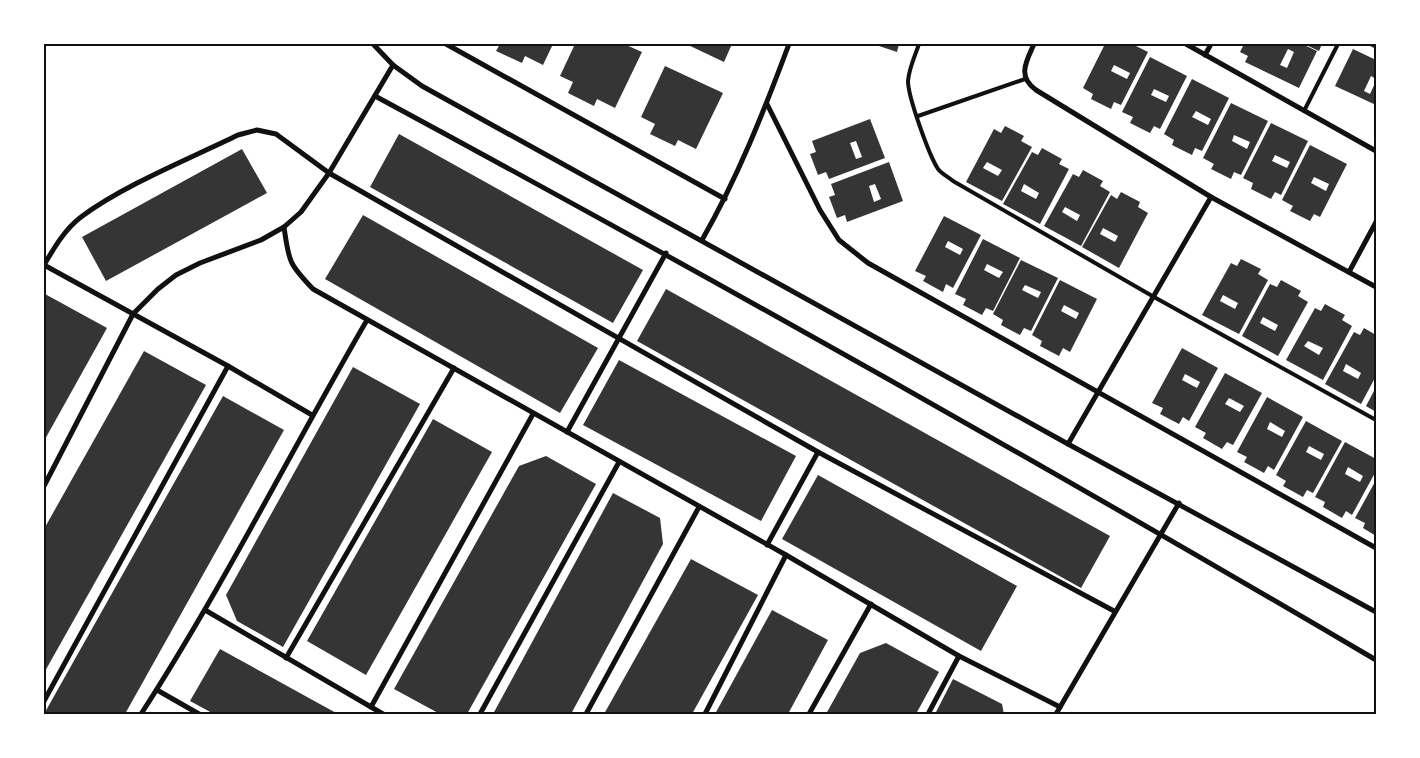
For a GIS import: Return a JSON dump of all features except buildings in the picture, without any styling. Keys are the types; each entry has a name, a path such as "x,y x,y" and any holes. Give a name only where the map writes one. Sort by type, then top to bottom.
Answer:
{"street":[{"path":"373,44 393,65 422,86 1068,444 1376,612"},
{"path":"446,44 725,200"},
{"path":"702,240 725,200 767,104 789,44"},
{"path":"1034,44 1024,68 1025,79 1036,90 1212,197 1376,287"},
{"path":"1186,44 1376,151"},
{"path":"1205,55 1211,44"},
{"path":"44,486 133,314 158,289 176,276 200,263 261,240 284,227 305,207 329,173 393,65"},
{"path":"375,96 666,253 1161,533 1376,660"},
{"path":"767,104 820,210 839,240 868,263 1098,390 1376,548"},
{"path":"312,415 228,366 44,265 56,244 80,218 120,193 238,135 257,130 276,134 329,173 818,452 1114,611"},
{"path":"1068,444 1212,197"},
{"path":"1349,272 1376,222"},
{"path":"284,227 289,260 296,272 312,289 786,555 959,656 1060,707"},
{"path":"567,432 666,253"},
{"path":"141,714 205,610 312,415 367,320"},
{"path":"44,701 228,366"},
{"path":"286,658 454,368"},
{"path":"371,707 533,414"},
{"path":"767,545 818,452"},
{"path":"480,714 619,462"},
{"path":"1056,714 1114,611 1179,503"},
{"path":"586,714 699,507"},
{"path":"705,714 786,555"},
{"path":"809,714 871,604"},
{"path":"205,610 383,714"},
{"path":"928,714 959,656"},
{"path":"156,690 199,714"}],"lane":[{"path":"919,44 910,68 908,82 931,155 939,170 946,176 1154,297 1376,420"},
{"path":"1304,111 1338,44"},
{"path":"918,116 1025,79"}]}
